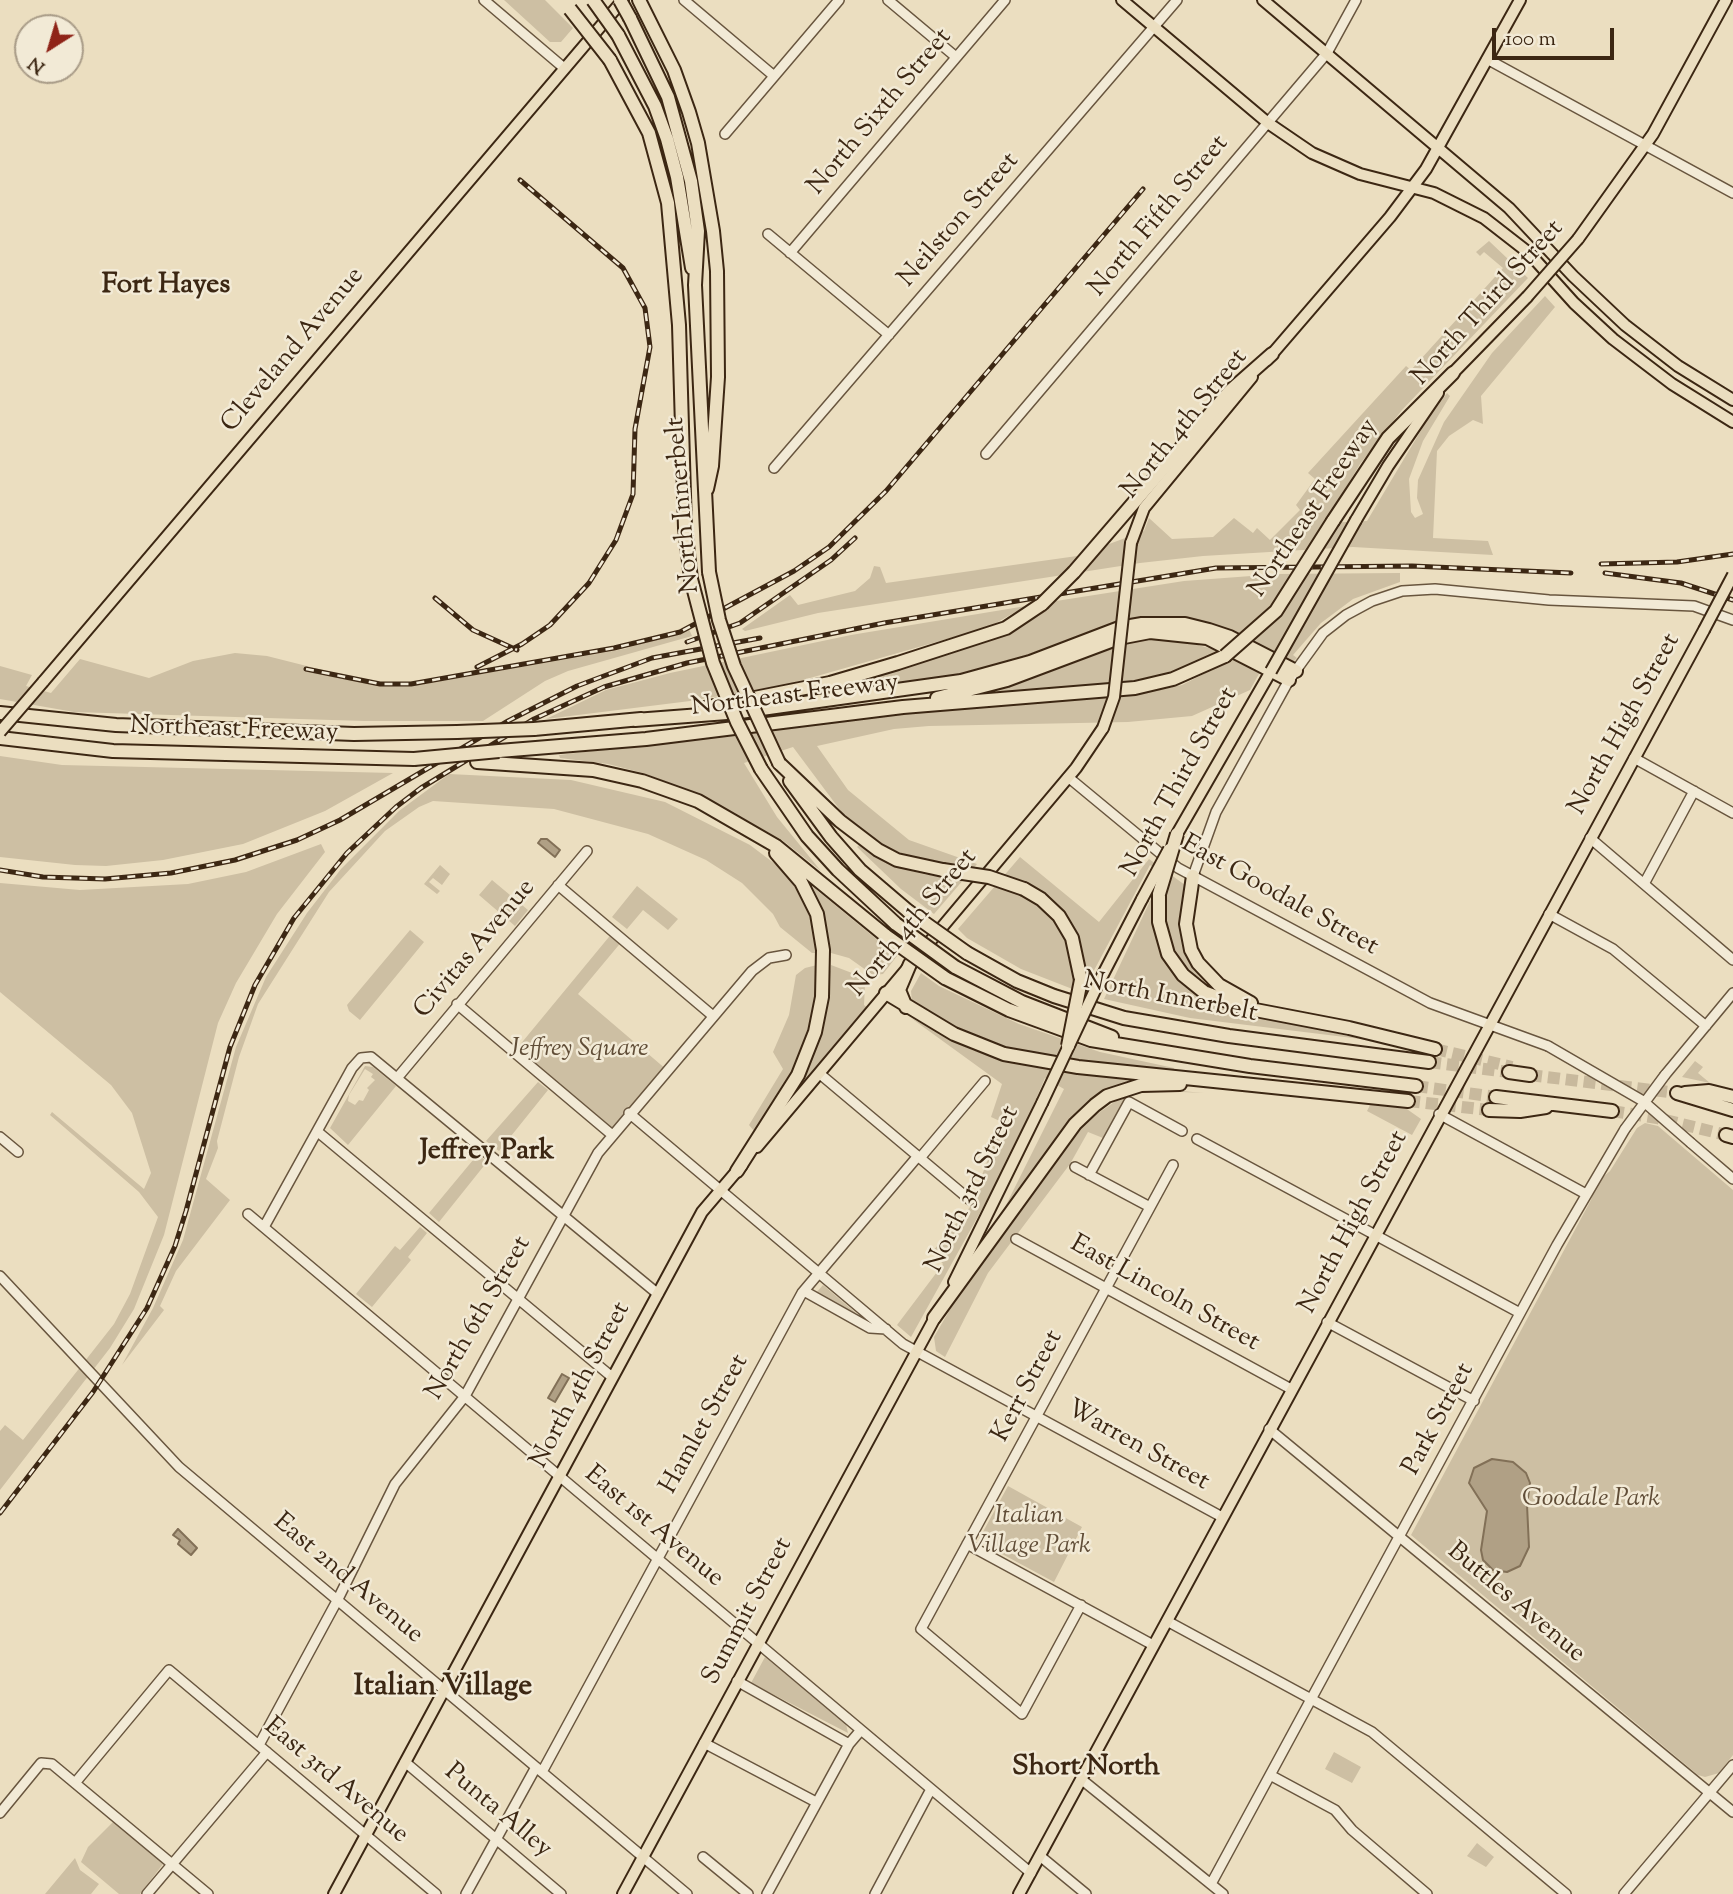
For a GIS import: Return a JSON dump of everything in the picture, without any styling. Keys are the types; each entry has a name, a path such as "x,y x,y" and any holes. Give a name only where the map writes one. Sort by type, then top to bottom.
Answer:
{"highway":[{"path":"593,0 624,44 655,106 667,139 677,177 695,285"},
{"name":"North Innerbelt","path":"621,0 668,97 691,181 698,231 695,285 703,506 709,572 719,620 734,666 779,763 831,837 860,870 908,911 967,953 1017,981 1054,996 1125,1018 1217,1035 1429,1062"},
{"path":"639,0 674,70 698,143 716,271 718,377 712,466 703,506"},
{"name":"North Innerbelt","path":"565,4 610,60 649,133 668,203 679,325 685,528 691,579 713,663 737,722 761,769 807,836 838,870 896,924 956,967 1055,1016 1158,1052"},
{"name":"Northeast Freeway","path":"0,713 116,725 354,734 457,733 635,720 830,683 1006,628 1042,604 1074,572 1230,391 1272,354"},
{"name":"Northeast Freeway","path":"0,738 113,751 414,759 646,739 903,707 1135,688 1173,679 1226,656 1276,611 1388,438 1414,408 1453,373"},
{"path":"635,720 740,712 961,681 1030,662 1119,628 1142,624 1175,623 1209,630 1252,647 1292,675"},
{"path":"903,707 1007,680 1119,638 1150,632 1207,638 1292,675"},
{"path":"414,759 573,768 642,781 698,801 759,835 801,882 811,898 822,933 823,984 815,1032 805,1061 784,1100 745,1154 737,1171"},
{"path":"779,763 840,821 878,850 897,860 989,877 1024,889 1041,899 1059,916 1072,938 1081,980 1068,1046"},
{"path":"1177,834 1158,906 1162,936 1168,954 1175,966 1194,985 1204,992 1245,1008 1435,1049"},
{"name":"North Innerbelt","path":"759,835 793,858 886,936 945,978 1035,1021 1091,1040 1158,1052 1416,1086"},
{"path":"1193,876 1186,931 1198,963 1219,985 1234,995 1278,1013"},
{"path":"906,1007 899,990 910,964"},
{"path":"886,993 954,1034 1004,1054 1078,1066 1408,1101"},
{"path":"1511,1070 1530,1073"},
{"path":"934,1318 1075,1124 1107,1096 1141,1085 1274,1088"},
{"path":"1733,1097 1709,1091 1677,1093 1733,1110"},
{"path":"1496,1097 1612,1111"},
{"path":"1489,1110 1520,1111 1560,1104"}],"main road":[{"name":"Cleveland Avenue","path":"0,732 621,0"},
{"path":"1122,0 1289,139 1360,174 1433,192 1470,209 1511,237 1613,339 1672,384 1733,422"},
{"path":"1263,0 1439,147 1533,232 1625,325 1678,366 1733,400"},
{"name":"North 4th Street","path":"334,1894 702,1212 1068,777 1103,728 1114,697 1131,543 1144,508 1412,187 1439,147 1520,0"},
{"name":"North Third Street","path":"1068,1046 1177,834 1388,466 1453,373 1527,297 1592,223 1645,146 1727,0"},
{"path":"1511,237 1523,239 1533,232"},
{"name":"North High Street","path":"1019,1894 1733,575"},
{"name":"North 3rd Street","path":"917,1352 966,1261 1068,1046"},
{"name":"Summit Street","path":"623,1894 917,1352"}],"street":[{"path":"484,0 564,68"},
{"path":"684,0 774,76"},
{"path":"725,134 839,0"},
{"path":"887,0 956,57"},
{"name":"North Sixth Street","path":"790,253 1005,0"},
{"name":"Neilston Street","path":"774,468 1177,0"},
{"name":"North Fifth Street","path":"986,454 1327,53 1356,0"},
{"path":"1487,60 1733,193"},
{"path":"768,234 889,335"},
{"path":"1193,876 1216,812 1292,675 1323,633 1346,615 1388,595 1417,590 1549,600 1682,605 1733,620"},
{"path":"1634,758 1733,813"},
{"name":"East Goodale Street","path":"1068,777 1163,858 1193,876 1430,1003 1548,1046 1643,1101 1733,1179"},
{"path":"1644,884 1694,791"},
{"path":"1590,838 1733,960"},
{"name":"Civitas Avenue","path":"398,1077 587,850"},
{"path":"558,885 713,1016"},
{"path":"1549,914 1613,949 1706,1026"},
{"name":"North 6th Street","path":"259,1745 396,1484 465,1396 611,1134 762,962 786,955"},
{"name":"Park Street","path":"1211,1884 1586,1195 1643,1101 1733,993"},
{"path":"457,1004 611,1134"},
{"path":"264,1227 357,1060 371,1057 658,1293"},
{"path":"820,1074 970,1200"},
{"name":"Hamlet Street","path":"466,1894 657,1559 804,1292 985,1081"},
{"path":"1089,1175 1129,1102 1182,1131"},
{"name":"Warren Street","path":"629,1113 917,1352 1222,1517"},
{"path":"1439,1114 1586,1195"},
{"path":"318,1132 612,1377"},
{"path":"0,1137 18,1152"},
{"path":"1197,1139 1520,1312"},
{"name":"Kerr Street","path":"1080,1605 1022,1714 921,1629 1173,1165"},
{"path":"1075,1167 1150,1208"},
{"name":"East 1st Avenue","path":"248,1214 1031,1873"},
{"name":"East Lincoln Street","path":"1016,1239 1291,1389"},
{"name":"East 2nd Avenue","path":"0,1276 179,1467 687,1894"},
{"name":"Warren Street","path":"804,1292 870,1328 886,1329"},
{"path":"1327,1322 1475,1401"},
{"name":"Buttles Avenue","path":"1269,1429 1401,1535 1733,1812"},
{"path":"967,1544 1153,1645"},
{"path":"1167,1620 1383,1740 1566,1894"},
{"name":"East 3rd Avenue","path":"75,1783 169,1670 436,1894"},
{"path":"737,1681 849,1744"},
{"path":"767,1894 849,1744 861,1730"},
{"path":"704,1743 816,1802"},
{"path":"147,1894 267,1752"},
{"path":"0,1812 45,1762 75,1783 208,1894"},
{"name":"Punta Alley","path":"405,1762 561,1894"},
{"path":"1624,1894 1733,1765"},
{"path":"1270,1775 1335,1810 1352,1830 1427,1894"},
{"path":"1082,1779 1223,1894"},
{"path":"875,1894 931,1789"},
{"path":"1040,1856 1086,1894"},
{"path":"703,1857 748,1894"}],"green space":[{"path":"504,0 545,0 573,28 561,42 550,42"},
{"path":"1489,241 1528,278 1402,410 1360,464 1325,523 1367,521 1426,422 1447,393 1450,396 1423,441 1409,479 1411,512 1415,518 1423,514 1417,498 1418,480 1444,422 1492,353 1545,296 1555,307 1481,396 1483,424 1473,420 1449,436 1437,451 1433,538 1488,541 1493,555 1353,547 1203,556 1140,563 818,613 745,631 742,629 790,595 798,605 855,591 870,578 874,566 880,567 886,583 1077,556 1144,531 1149,518 1172,539 1213,537 1234,518 1253,533 1257,528 1270,540 1300,510 1296,505 1315,479 1308,473 1406,366 1411,370 1503,268 1484,252 1480,256 1476,252"},
{"path":"1400,573 1400,582 1353,599 1321,623 1293,655 1297,658 1293,662 1234,632 1202,621 1143,617 1122,621 982,671 826,695 825,690 997,638 1039,616 1056,601 1184,581 1278,574"},
{"path":"1026,606 989,627 789,684 690,701 546,719 606,690 670,673 851,635"},
{"path":"689,629 692,636 568,671 545,681 483,721 364,721 74,712 0,699 0,666 32,675 26,686 51,693 80,659 149,678 193,661 235,653 267,656 382,685 419,685 624,649"},
{"path":"1174,638 1219,651 1186,667 1149,678 1102,685 996,693 996,689 1035,677 1096,651 1150,639"},
{"path":"1235,658 1260,672 1250,690 1192,716 1128,722 929,726 894,729 817,746 848,790 909,840 977,864 934,914 901,889 857,847 859,845 897,867 923,874 948,878 959,865 924,861 882,846 843,814 793,747 744,763 777,817 821,871 782,840 699,794 643,773 608,764 560,758 559,755 921,712 1129,696 1182,685"},
{"path":"0,756 62,765 393,773 325,811 243,844 163,860 106,866 75,865 0,857"},
{"path":"449,774 571,780 665,802 750,845 783,870 805,902 813,922 817,949 829,948 823,916 813,887 897,956 883,974 873,975 849,958 831,953 812,953 780,927 773,914 742,883 706,860 648,834 554,809 433,801 419,807 385,831 329,892 258,1004 239,1057 217,1141 218,1148 206,1179 230,1200 176,1271 160,1306 164,1310 122,1365 153,1308 183,1240 236,1047 266,977 307,913 341,869 399,811"},
{"path":"321,844 325,852 277,914 236,983 218,1023 164,1235 134,1309 110,1348 0,1490 0,1431 5,1425 23,1440 114,1324 130,1294 158,1217 139,1192 50,1115 52,1112 144,1189 151,1173 132,1113 111,1085 0,992 0,883 80,890 188,884 246,872"},
{"path":"1020,857 1099,922 1149,859 1185,885 1180,916 1183,942 1197,971 1214,987 1189,971 1174,948 1165,924 1164,900 1168,880 1150,865 1090,978 1086,977 1078,940 1045,896 1012,877 1005,888 1038,905 1054,921 1069,946 1075,971 1075,990 1021,969 967,938 958,929"},
{"path":"440,865 450,874 442,885 433,878 429,882 440,891 437,894 424,884"},
{"path":"492,880 528,910 515,926 479,895"},
{"path":"637,886 678,919 668,930 643,910 627,929 612,917"},
{"path":"1151,899 1154,929 1164,957 1207,1000 1239,1011 1361,1039 1190,1018 1104,999"},
{"path":"410,930 424,942 360,1020 349,1011 347,1005"},
{"name":"Jeffrey Square","path":"613,932 623,940 578,994 667,1070 611,1134 514,1052"},
{"path":"817,965 814,1009 804,1049 773,1108 754,1131 749,1125 783,1069 773,1052 789,1015 796,975 805,968"},
{"path":"831,965 852,973 865,984 864,1005 868,1008 802,1086 799,1084 821,1031"},
{"path":"921,973 939,986 1019,1024 1100,1052 1174,1068 1174,1071 1036,1055 958,1031 912,1003 911,991"},
{"path":"911,1018 972,1050 1013,1062 1129,1077 1129,1082 1105,1092 995,1227 1064,1089 1045,1078 1012,1155 911,1337 897,1325 943,1264 932,1252 970,1207 1002,1122 991,1117 1002,1084"},
{"path":"1695,1061 1703,1067 1698,1073 1710,1083 1682,1077"},
{"path":"365,1066 373,1067 396,1086 348,1145 330,1128","holes":["365,1069 373,1074 371,1077 375,1080 367,1088 369,1090 363,1101 359,1100 355,1105 348,1101"]},
{"path":"538,1082 548,1090 499,1151 486,1141"},
{"path":"1144,1090 1204,1093 1161,1091 1133,1094 1126,1097 1103,1138 1088,1132 1070,1164 988,1273 945,1357 936,1351 934,1337 952,1306 1087,1121 1120,1098"},
{"path":"1370,1105 1404,1107 1421,1119 1412,1135 1367,1111"},
{"name":"Goodale Park","path":"1645,1123 1658,1126 1733,1190 1733,1755 1719,1773 1705,1777 1698,1775 1411,1535 1591,1200 1597,1182 1610,1171 1637,1128"},
{"path":"478,1154 487,1162 439,1222 429,1213"},
{"path":"420,1227 427,1233 408,1257 411,1260 372,1307 356,1294 395,1246 400,1250"},
{"path":"823,1285 856,1313 856,1315 816,1293"},
{"name":"Italian Village Park","path":"1008,1486 1082,1527 1054,1582 978,1541"},
{"path":"765,1657 846,1724 848,1733 751,1683"},
{"path":"1334,1752 1361,1767 1352,1783 1325,1769"},
{"path":"114,1821 163,1864 140,1894 119,1894 81,1862 88,1847"},
{"path":"1477,1843 1494,1857 1486,1867 1467,1856"},
{"path":"75,1858 80,1870 99,1884 91,1894 45,1894"}],"shaded area":[{"path":"541,839 547,839 560,850 555,857 538,843"},
{"path":"562,1374 569,1378 555,1402 548,1398"},
{"path":"1492,1459 1513,1462 1526,1473 1530,1483 1527,1505 1529,1547 1520,1566 1507,1572 1493,1570 1483,1560 1481,1550 1487,1511 1469,1483 1474,1468"},
{"path":"178,1529 197,1548 191,1555 178,1544 180,1540 173,1535"}],"tunnel":[{"path":"1435,1049 1512,1067"},
{"path":"1429,1062 1509,1072"},
{"path":"1530,1075 1677,1093"},
{"path":"1416,1086 1496,1097"},
{"path":"1408,1101 1489,1110"},
{"path":"1612,1111 1657,1118 1726,1135"}],"railway":[{"path":"477,667 522,644 550,625 589,583 616,540 633,494 635,429 650,347 645,308 623,268 520,180"},
{"path":"306,669 380,684 411,684 614,648 680,632 794,571 829,547 886,491 1143,189"},
{"path":"687,642 740,623 831,560 855,538"},
{"path":"1601,564 1677,562 1733,554"},
{"path":"0,1513 93,1392 147,1308 175,1246 230,1047 255,985 294,918 347,853 396,807 421,788 534,719 604,687 687,663 884,623 1216,568 1412,566 1571,573"},
{"path":"1605,573 1681,583 1733,600"},
{"path":"435,598 473,630 517,650"},
{"path":"0,870 43,877 105,879 171,873 235,860 297,840 340,820 508,721 577,686 652,658 760,638"}],"district":[{"name":"Fort Hayes","path":"166,287"},
{"name":"Jeffrey Park","path":"487,1153"},
{"name":"Italian Village","path":"443,1689"},
{"name":"Short North","path":"1086,1769"}]}
